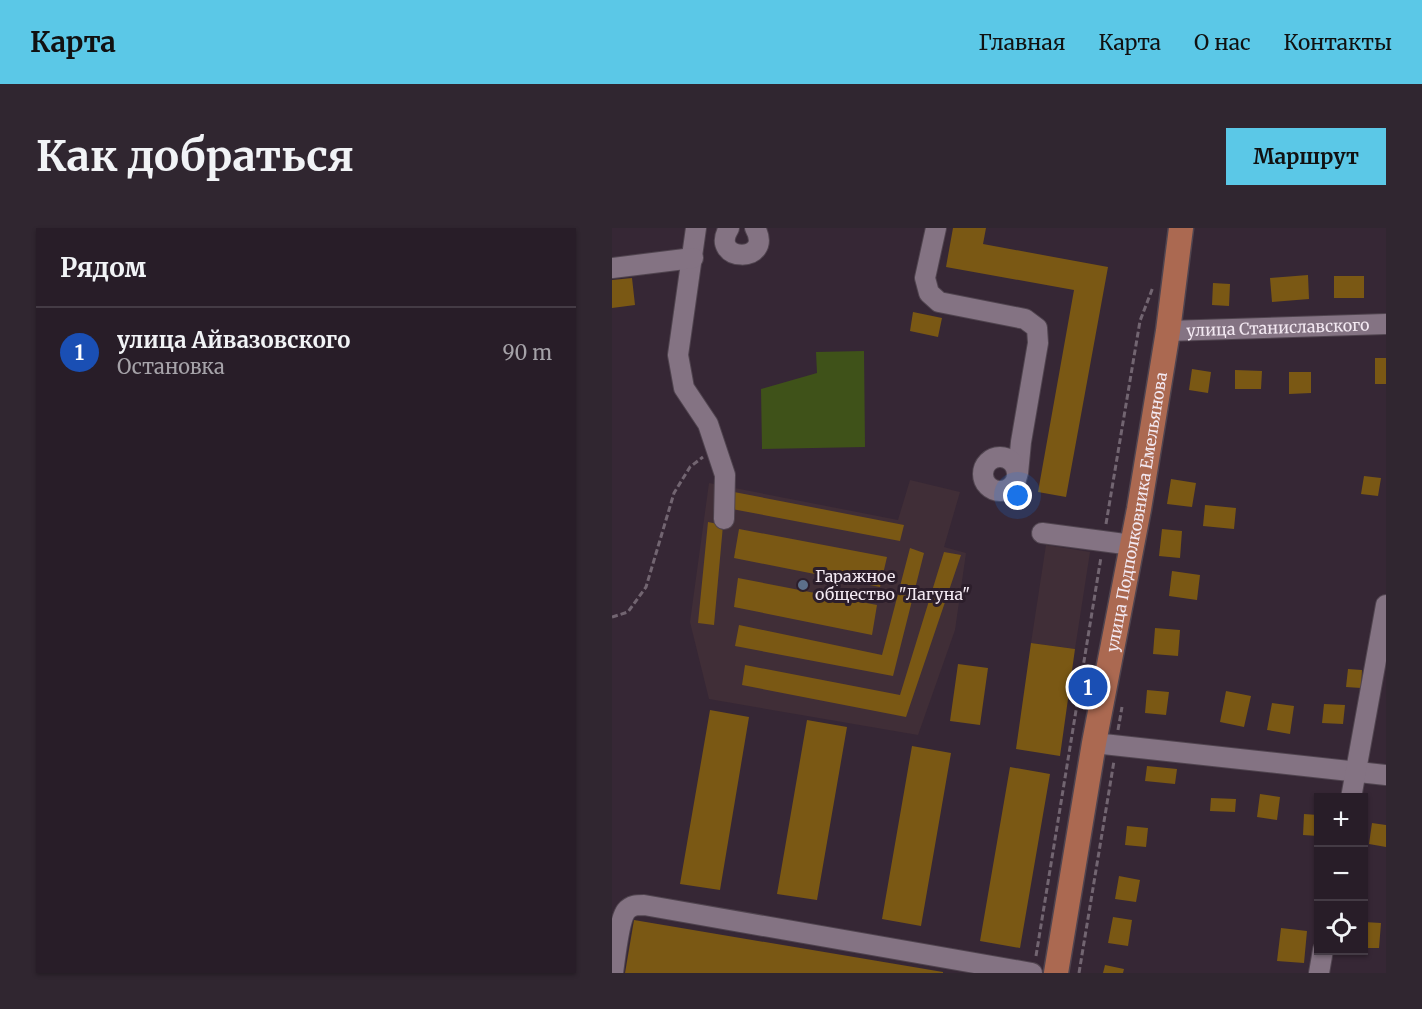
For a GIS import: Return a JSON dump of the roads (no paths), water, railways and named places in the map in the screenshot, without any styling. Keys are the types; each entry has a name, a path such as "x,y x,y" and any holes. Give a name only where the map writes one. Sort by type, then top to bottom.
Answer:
{"main road":[{"name":"улица Подполковника Емельянова","path":"1041,969 1094,743 1132,545 1168,331 1181,228"}],"street":[{"path":"696,228 678,355 684,388 708,424 725,475 724,519"},
{"path":"729,228 725,236 727,246 735,254 741,256 752,252 763,231"},
{"path":"936,228 925,278 929,293 939,302 1025,319 1037,328 1038,343 1018,473"},
{"path":"612,268 693,258"},
{"name":"улица Станиславского","path":"1168,331 1386,324"},
{"path":"1042,533 1132,545"},
{"path":"1352,793 1386,605"},
{"path":"1094,743 1386,775"},
{"path":"613,973 622,919 627,910 634,906 644,905 1041,969"},
{"path":"1319,973 1322,955"}],"place":[{"name":"Гаражное общество \"Лагуна\"","path":"803,585"},
{"name":"улица Айвазовского","path":"1088,687"}]}
